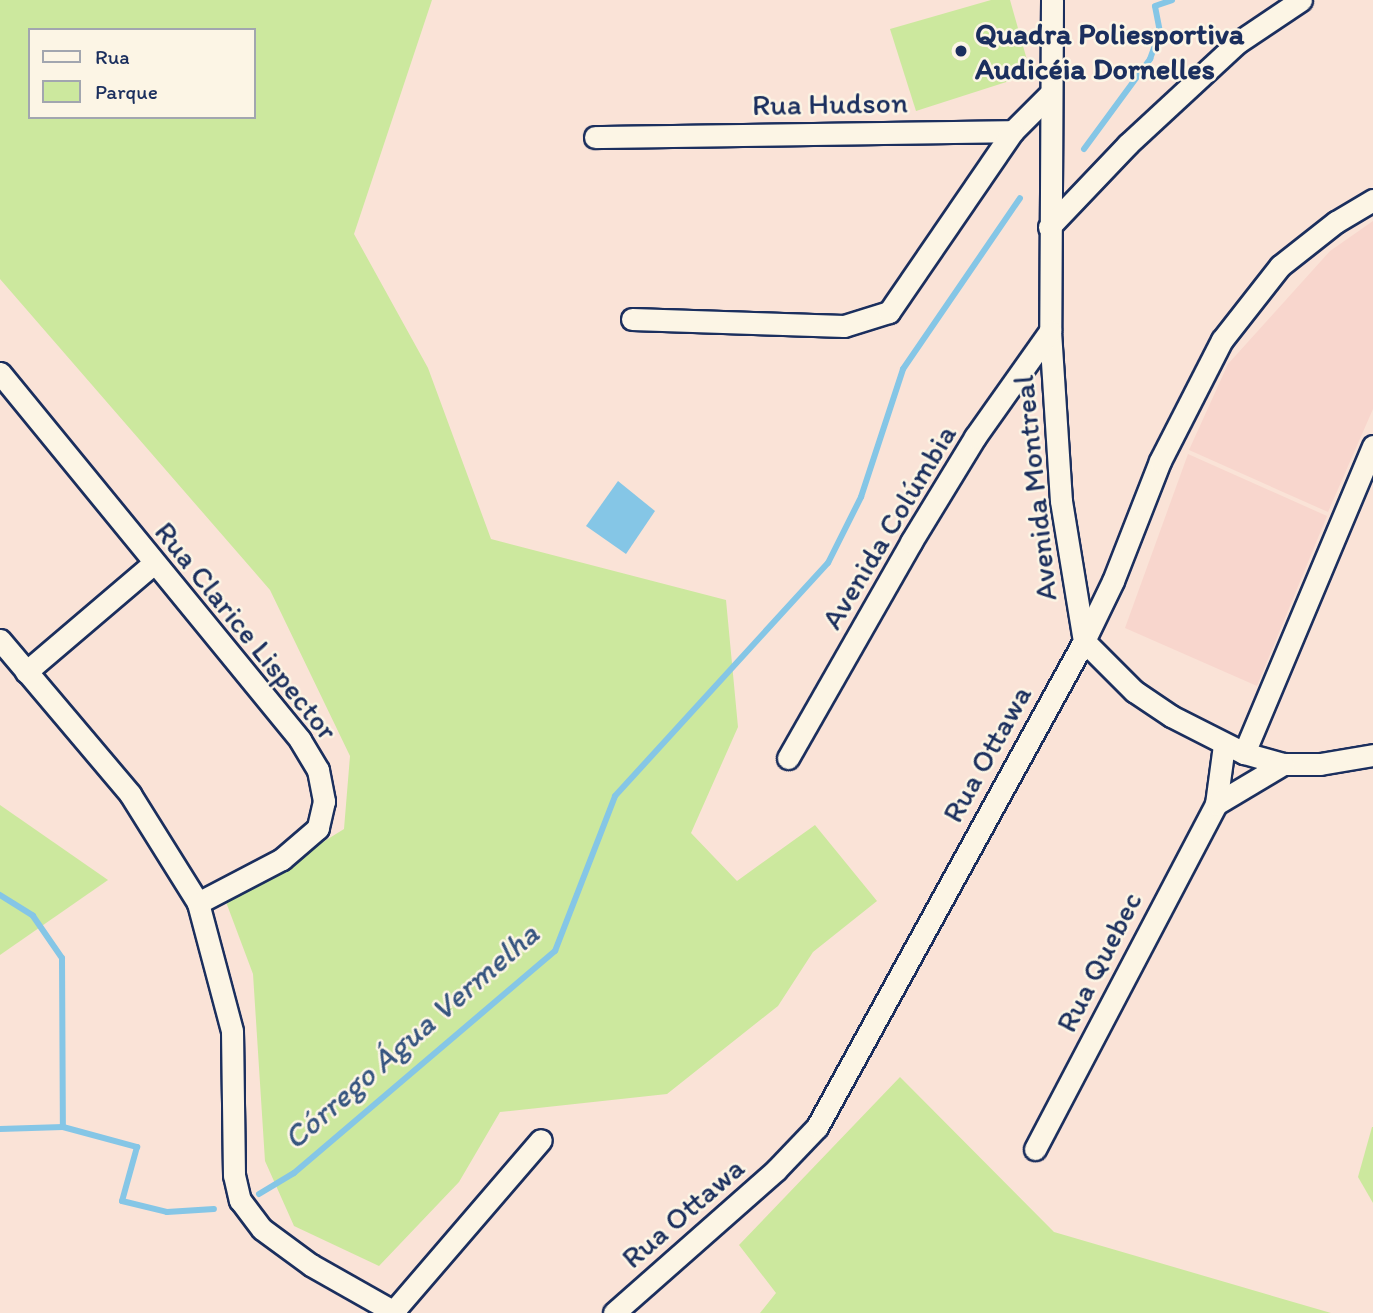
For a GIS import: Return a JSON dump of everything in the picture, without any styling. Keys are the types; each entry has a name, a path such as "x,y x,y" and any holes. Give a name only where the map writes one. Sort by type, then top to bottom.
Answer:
{"street":[{"name":"Avenida Montreal","path":"1052,0 1050,331 1061,501 1084,640"},
{"path":"1049,227 1128,144 1237,43 1301,0"},
{"path":"632,319 844,326 889,312 1013,131 1050,94"},
{"name":"Rua Hudson","path":"595,137 1013,131"},
{"name":"Rua Ottawa","path":"614,1313 776,1170 817,1127 1084,640 1113,581 1160,461 1222,340 1280,266 1336,222 1373,200"},
{"name":"Avenida Colúmbia","path":"788,758 911,542 975,437 1050,331"},
{"name":"Rua Clarice Lispector","path":"0,373 300,740 318,770 324,801 318,828 282,859 198,903"},
{"path":"1244,753 1373,446"},
{"path":"26,672 154,564"},
{"path":"0,640 131,794 198,903 221,976 232,1031 234,1174 240,1200 262,1229 301,1258 393,1313 541,1140"},
{"path":"1084,640 1134,691 1224,745 1244,753 1283,764 1321,764 1373,755"},
{"name":"Rua Quebec","path":"1035,1149 1216,804 1224,745"},
{"path":"1216,804 1283,764"}],"shaded area":[{"path":"1373,221 1373,409 1328,512 1189,450 1228,364 1330,251"},
{"path":"1188,454 1327,516 1257,686 1125,628"}],"green space":[{"path":"0,0 432,0 354,234 428,368 491,539 726,600 738,727 691,833 737,881 815,825 877,901 813,952 778,1006 667,1094 500,1112 459,1182 379,1266 294,1226 265,1161 253,974 226,902 344,829 350,756 270,590 0,279"},
{"name":"Quadra Poliesportiva Audicéia Dornelles","path":"991,0 1010,0 1031,74 916,111 890,29"},
{"path":"0,805 108,880 0,955"},
{"path":"900,1077 1054,1232 1331,1313 760,1313 776,1293 739,1245"},
{"path":"1373,1127 1373,1203 1358,1177"}],"water":[{"path":"618,481 655,511 626,554 586,526"}],"waterway":[{"name":"Córrego Água Vermelha","path":"1084,149 1150,59 1160,32 1155,6 1172,0"},
{"name":"Córrego Água Vermelha","path":"259,1194 294,1173 555,951 615,796 828,563 861,497 903,369 1020,198"},
{"path":"0,895 33,916 62,958 63,1127"},
{"name":"Córrego Água Vermelha","path":"0,1129 63,1127 137,1147 122,1201 167,1212 214,1209"}],"place":[{"name":"Quadra Poliesportiva Audicéia Dornelles","path":"961,51"}]}
